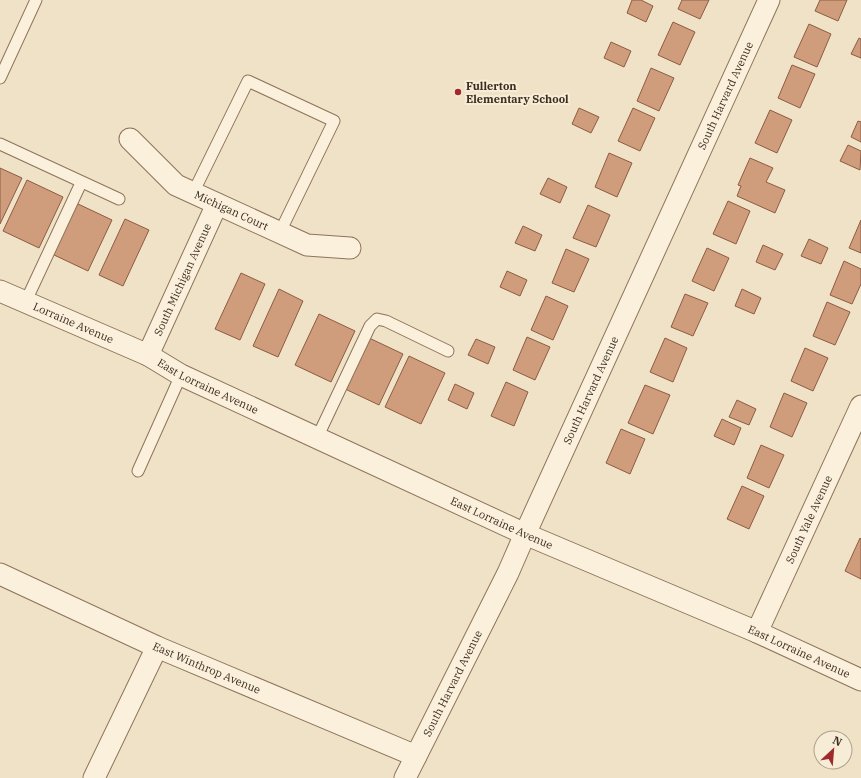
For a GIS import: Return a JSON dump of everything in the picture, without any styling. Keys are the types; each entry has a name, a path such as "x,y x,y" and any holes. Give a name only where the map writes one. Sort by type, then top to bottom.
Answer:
{"street":[{"name":"South Harvard Avenue","path":"405,778 508,573 769,0"},
{"name":"Michigan Court","path":"130,138 176,185 307,245 350,248"},
{"name":"South Michigan Avenue","path":"148,355 217,204"},
{"name":"Lorraine Avenue","path":"0,292 148,355"},
{"name":"East Lorraine Avenue","path":"148,355 181,375 525,534 757,632 861,680"},
{"name":"South Yale Avenue","path":"757,632 861,406"},
{"name":"East Winthrop Avenue","path":"0,574 157,647 416,756"},
{"path":"94,778 157,647"}],"lane":[{"path":"0,78 36,0"},
{"path":"194,193 248,81 334,121 280,232"},
{"path":"0,144 118,199"},
{"path":"25,303 81,183"},
{"path":"318,438 370,326 377,319 386,321 448,351"},
{"path":"138,471 181,375"}],"building":[{"path":"632,0 641,0 653,6 646,22 627,13"},
{"path":"682,0 709,0 700,19 678,9"},
{"path":"820,0 847,0 838,21 815,11"},
{"path":"673,22 695,32 680,65 658,55"},
{"path":"809,24 831,34 817,67 794,57"},
{"path":"859,38 861,39 861,58 851,54"},
{"path":"611,42 631,51 624,67 604,58"},
{"path":"792,65 815,74 800,108 778,98"},
{"path":"651,68 674,78 659,111 637,101"},
{"path":"579,108 599,117 591,133 572,124"},
{"path":"633,108 655,118 640,151 618,141"},
{"path":"770,110 792,120 777,153 755,143"},
{"path":"858,121 861,122 861,142 851,137"},
{"path":"848,145 861,151 860,170 840,161"},
{"path":"609,153 632,163 617,197 595,187"},
{"path":"750,158 773,168 766,182 785,190 775,213 737,196 741,186 738,185"},
{"path":"0,168 22,178 0,224"},
{"path":"548,178 567,187 560,203 540,194"},
{"path":"27,180 63,197 39,248 3,231"},
{"path":"728,201 750,211 736,244 713,234"},
{"path":"76,203 112,220 88,271 52,254"},
{"path":"588,205 610,215 596,247 573,238"},
{"path":"125,219 149,230 123,286 99,275"},
{"path":"861,220 861,253 849,248"},
{"path":"523,226 542,235 535,251 515,243"},
{"path":"809,239 828,248 821,264 801,256"},
{"path":"763,245 783,254 775,270 756,262"},
{"path":"707,248 729,258 714,291 692,281"},
{"path":"566,249 589,259 574,292 552,283"},
{"path":"844,261 861,269 861,284 852,304 830,295"},
{"path":"507,271 527,280 520,296 500,287"},
{"path":"241,273 265,284 240,340 215,329"},
{"path":"279,289 303,301 278,357 253,346"},
{"path":"742,289 761,298 754,314 735,306"},
{"path":"685,294 708,303 693,336 671,327"},
{"path":"546,296 568,306 553,340 531,330"},
{"path":"827,302 850,312 835,345 813,336"},
{"path":"319,314 355,331 331,382 295,365"},
{"path":"367,337 403,354 379,405 343,388"},
{"path":"527,337 550,347 535,380 513,370"},
{"path":"665,338 687,348 673,382 650,372"},
{"path":"476,339 495,347 488,364 468,355"},
{"path":"805,348 828,358 813,391 791,381"},
{"path":"409,356 445,373 421,424 385,407"},
{"path":"506,382 528,392 514,426 491,416"},
{"path":"455,384 474,393 467,409 448,400"},
{"path":"645,385 670,395 653,434 628,423"},
{"path":"784,393 807,403 792,437 770,427"},
{"path":"737,400 756,409 749,425 729,417"},
{"path":"722,419 741,428 734,445 714,436"},
{"path":"621,429 645,439 630,474 606,463"},
{"path":"761,445 784,455 769,488 747,478"},
{"path":"742,486 764,496 749,529 727,519"},
{"path":"860,538 861,539 861,579 845,571"}],"place":[{"name":"Fullerton Elementary School","path":"458,92"}]}
